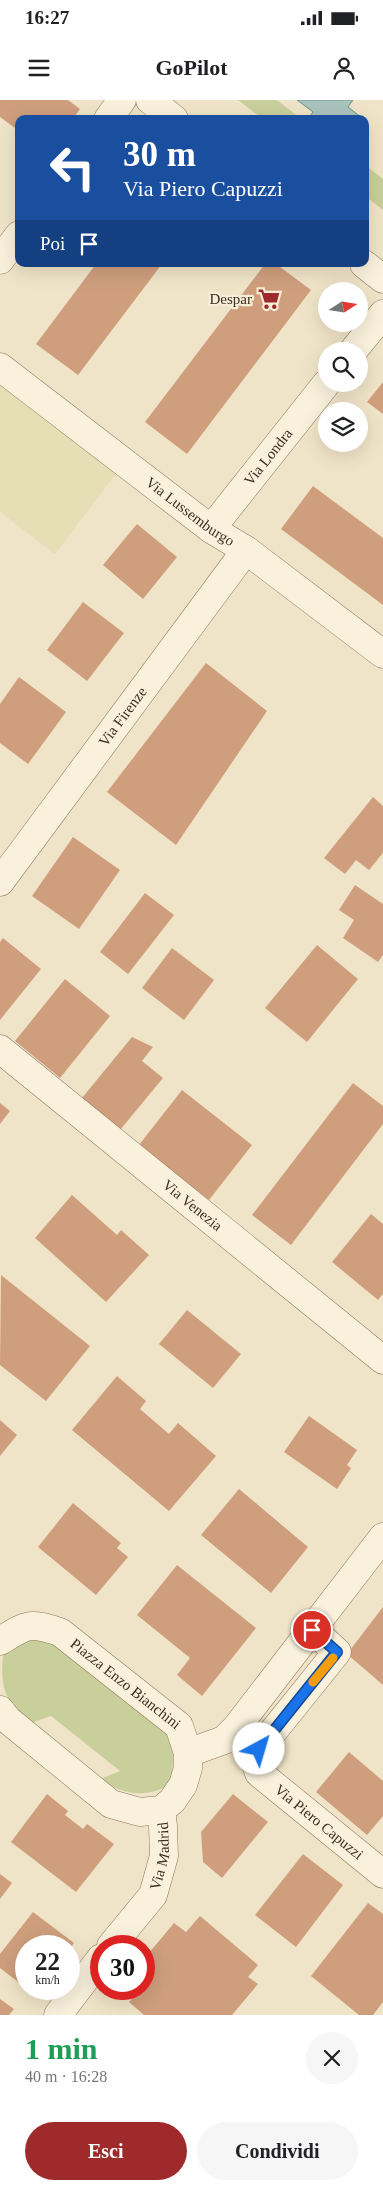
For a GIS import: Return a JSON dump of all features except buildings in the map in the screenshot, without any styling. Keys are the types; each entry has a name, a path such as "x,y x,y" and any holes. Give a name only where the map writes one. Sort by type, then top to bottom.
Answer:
{"street":[{"path":"111,115 122,100"},
{"path":"150,100 169,115"},
{"path":"0,260 15,240"},
{"path":"368,267 383,278"},
{"path":"360,342 383,314"},
{"name":"Via Lussemburgo","path":"0,367 211,529 246,550 383,654"},
{"name":"Via Londra","path":"211,529 320,392"},
{"name":"Via Firenze","path":"0,882 246,550"},
{"name":"Via Venezia","path":"0,1050 383,1360"},
{"path":"188,1753 224,1740 236,1728 383,1538"},
{"name":"Piazza Enzo Bianchini","path":"0,1641 20,1629 35,1624 60,1632 179,1726 188,1753 188,1768 184,1785 172,1800 160,1810"},
{"name":"Via Piero Capuzzi","path":"312,1630 337,1652 259,1749 255,1757 258,1773 383,1874"},
{"path":"0,1710 8,1720 111,1804 140,1812 160,1810"},
{"name":"Via Madrid","path":"120,1935 154,1895 164,1856 163,1826 160,1810"},
{"path":"58,2015 90,1973"}],"shaded area":[{"path":"0,382 118,471 55,554 0,512"}],"green space":[{"path":"238,100 277,100 296,115 258,115"},
{"path":"369,168 383,179 383,210 369,199"},
{"path":"38,1638 51,1639 167,1733 173,1752 170,1785 152,1792 143,1793 117,1789 100,1779 120,1771 51,1716 28,1724 9,1700 6,1693 2,1677 3,1654 13,1646"}],"water":[{"path":"297,100 353,100 348,107 358,115 311,115 313,112"}],"slow traffic":[{"path":"313,1682 333,1658"}],"place":[{"name":"Despar","path":"269,299"}],"route":[{"path":"259,1749 337,1652 312,1630"}]}
